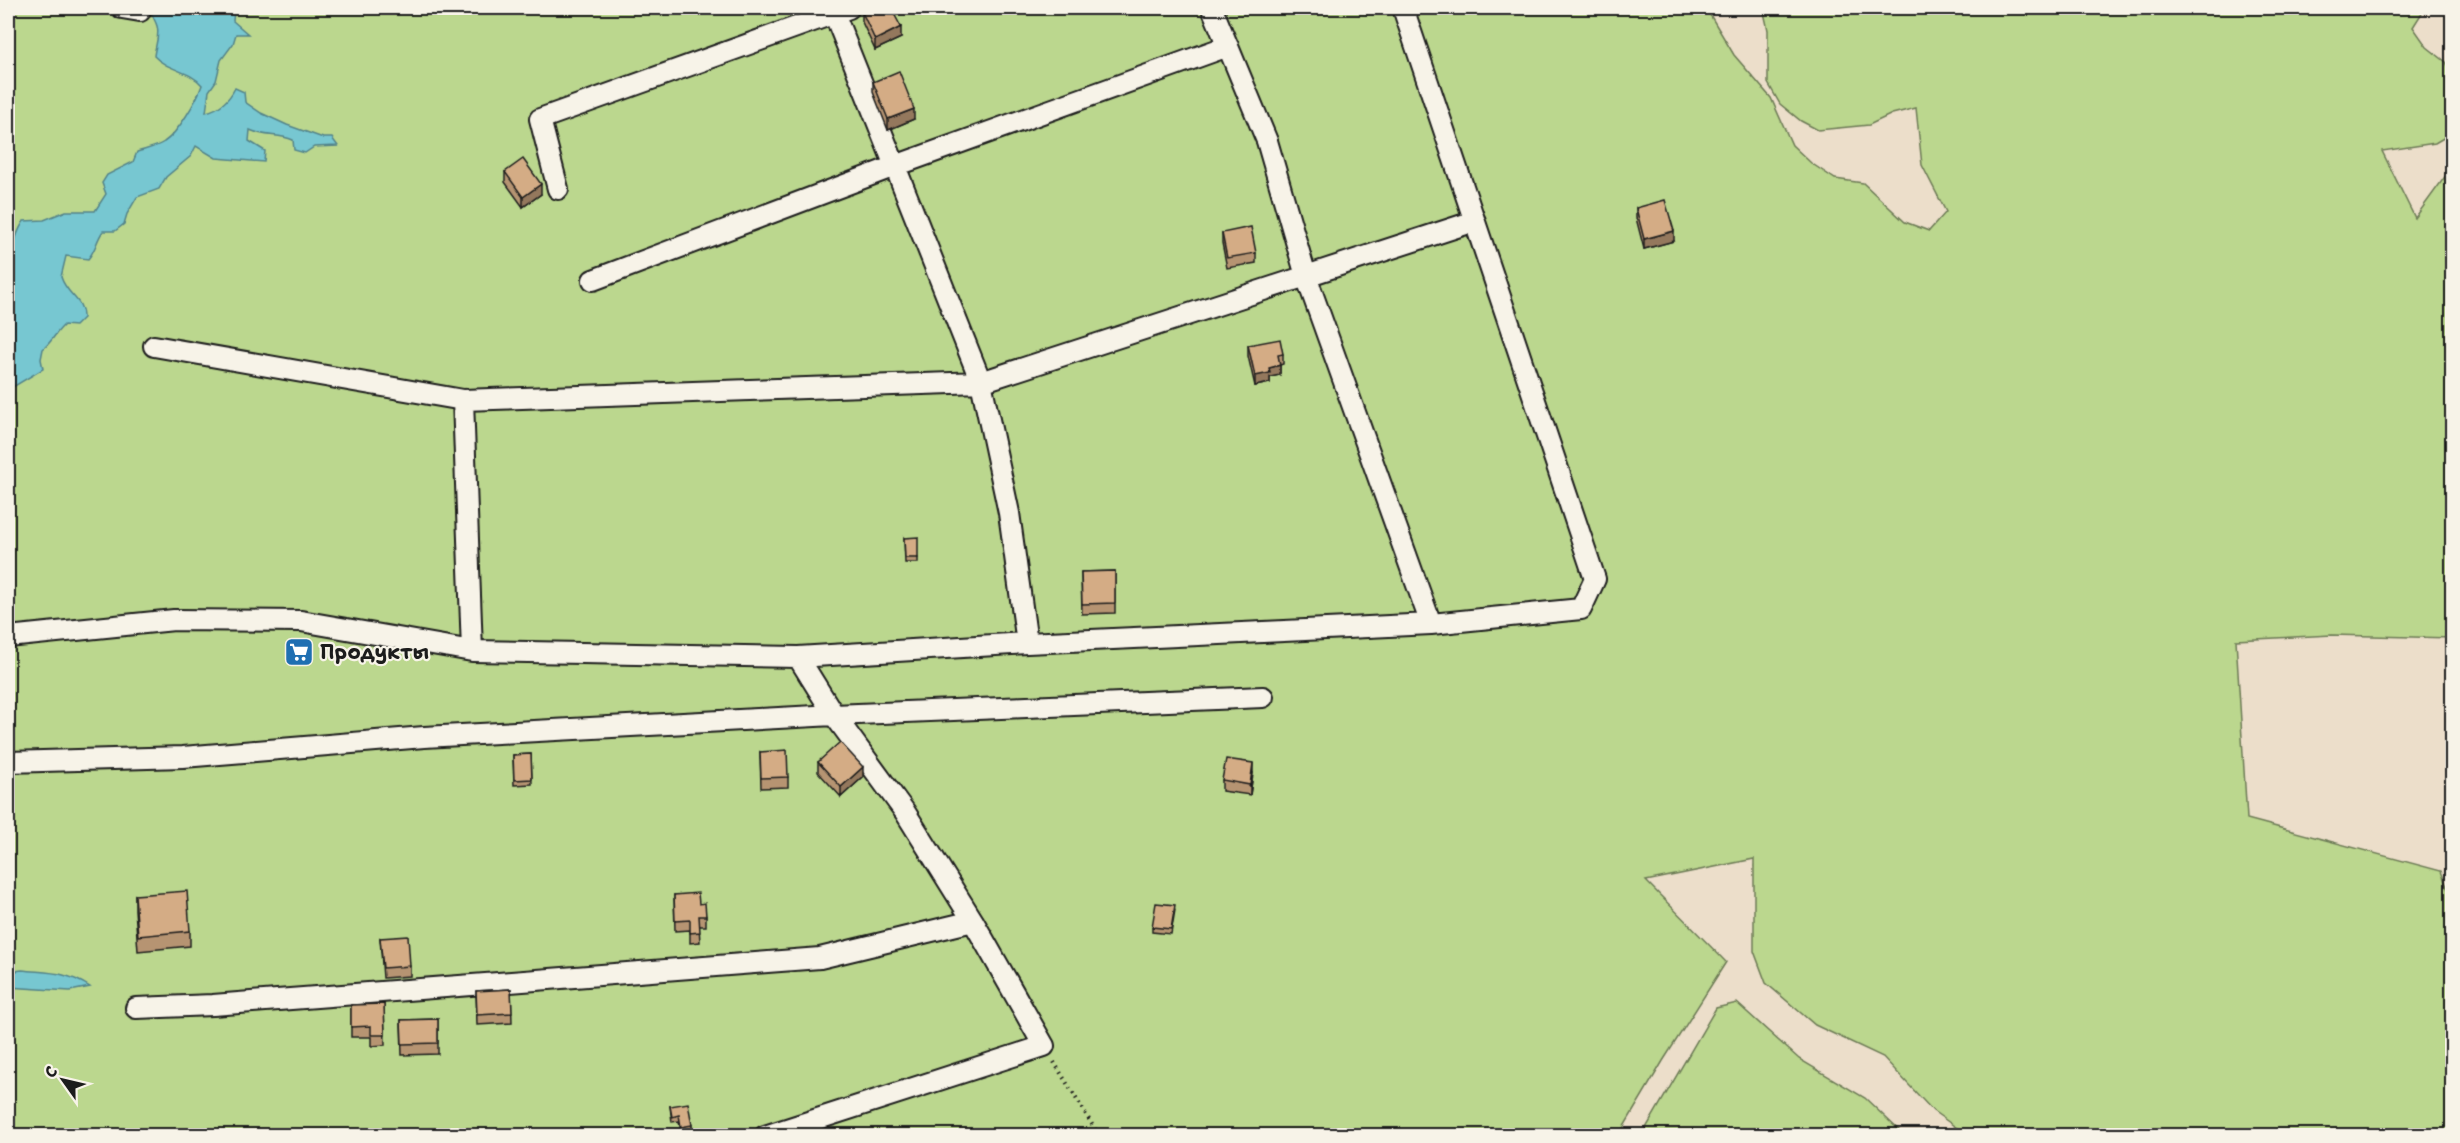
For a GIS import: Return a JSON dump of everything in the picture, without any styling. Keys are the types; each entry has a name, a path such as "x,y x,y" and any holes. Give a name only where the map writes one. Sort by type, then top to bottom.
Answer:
{"street":[{"path":"1212,8 1267,141 1306,276 1431,624"},
{"path":"8,637 174,620 301,621 472,651 798,657 1027,643 1431,624 1581,609 1595,579 1403,8"},
{"path":"558,189 540,119 838,9 895,166 981,382 1009,513 1027,643"},
{"path":"593,280 895,166 1228,46"},
{"path":"154,346 463,400 981,382 1475,221"},
{"path":"463,400 472,651"},
{"path":"765,1136 1044,1046 973,921 905,812 834,715 798,657"},
{"path":"8,762 183,757 424,737 834,715 1263,697"},
{"path":"136,1008 213,1005 820,958 973,921"}],"path":[{"path":"1044,1046 1099,1136"}],"green space":[{"path":"8,8 1706,8 1734,55 1771,98 1792,145 1811,163 1835,179 1863,183 1905,222 1929,231 1946,212 1922,165 1916,108 1892,114 1869,125 1818,130 1801,121 1780,104 1768,83 1768,30 1763,8 2425,8 2413,27 2427,47 2446,62 2452,74 2452,133 2435,143 2382,151 2415,218 2452,167 2452,638 2332,635 2236,640 2247,819 2441,871 2452,900 2452,1130 2433,1136 1967,1135 1933,1111 1883,1057 1815,1025 1766,983 1754,951 1754,859 1646,881 1726,962 1619,1135 8,1135"},
{"path":"1737,1003 1799,1059 1865,1098 1904,1135 1642,1135 1716,1008"}],"water":[{"path":"151,8 239,8 234,10 233,21 248,34 236,34 233,44 221,60 216,81 209,91 206,112 223,103 235,88 244,92 245,102 261,113 323,138 332,138 338,146 314,147 305,153 294,150 293,140 250,130 249,141 265,151 264,162 216,158 196,146 191,156 166,177 159,189 137,197 124,224 115,231 103,231 88,259 66,256 61,277 67,289 81,306 83,318 75,326 64,325 61,328 43,349 41,359 43,369 11,388 8,393 6,328 8,279 16,237 24,221 44,220 66,211 95,211 106,194 102,183 107,175 133,162 137,152 158,145 169,138 186,116 202,85 191,76 166,65 154,56 158,30"},
{"path":"22,970 65,975 90,987 70,991 8,987 8,972"}],"building":[{"path":"872,8 891,8 901,27 875,40 862,12"},
{"path":"899,71 914,109 888,119 873,82"},
{"path":"523,159 541,184 523,197 505,172"},
{"path":"1665,200 1674,231 1644,239 1636,208"},
{"path":"1251,227 1256,253 1227,258 1222,233"},
{"path":"1280,339 1283,354 1278,355 1280,365 1269,368 1270,373 1255,376 1248,345"},
{"path":"918,537 918,558 905,558 904,538"},
{"path":"1115,571 1115,603 1082,604 1081,572"},
{"path":"840,742 863,767 841,787 818,762"},
{"path":"787,750 788,777 761,778 760,752"},
{"path":"531,754 532,779 514,780 513,755"},
{"path":"1226,759 1253,763 1250,785 1222,780"},
{"path":"187,891 190,931 138,936 135,895"},
{"path":"698,893 699,904 705,903 706,916 699,916 700,932 690,933 690,920 675,921 674,895"},
{"path":"1156,903 1175,905 1171,929 1152,927"},
{"path":"408,936 410,966 383,968 380,938"},
{"path":"511,989 512,1013 477,1015 476,991"},
{"path":"384,1004 385,1035 371,1035 371,1026 351,1027 351,1005"},
{"path":"438,1019 438,1043 402,1044 401,1020"},
{"path":"688,1103 692,1125 681,1127 679,1115 672,1117 670,1106"}],"place":[{"name":"Продукты","path":"299,652"}]}
